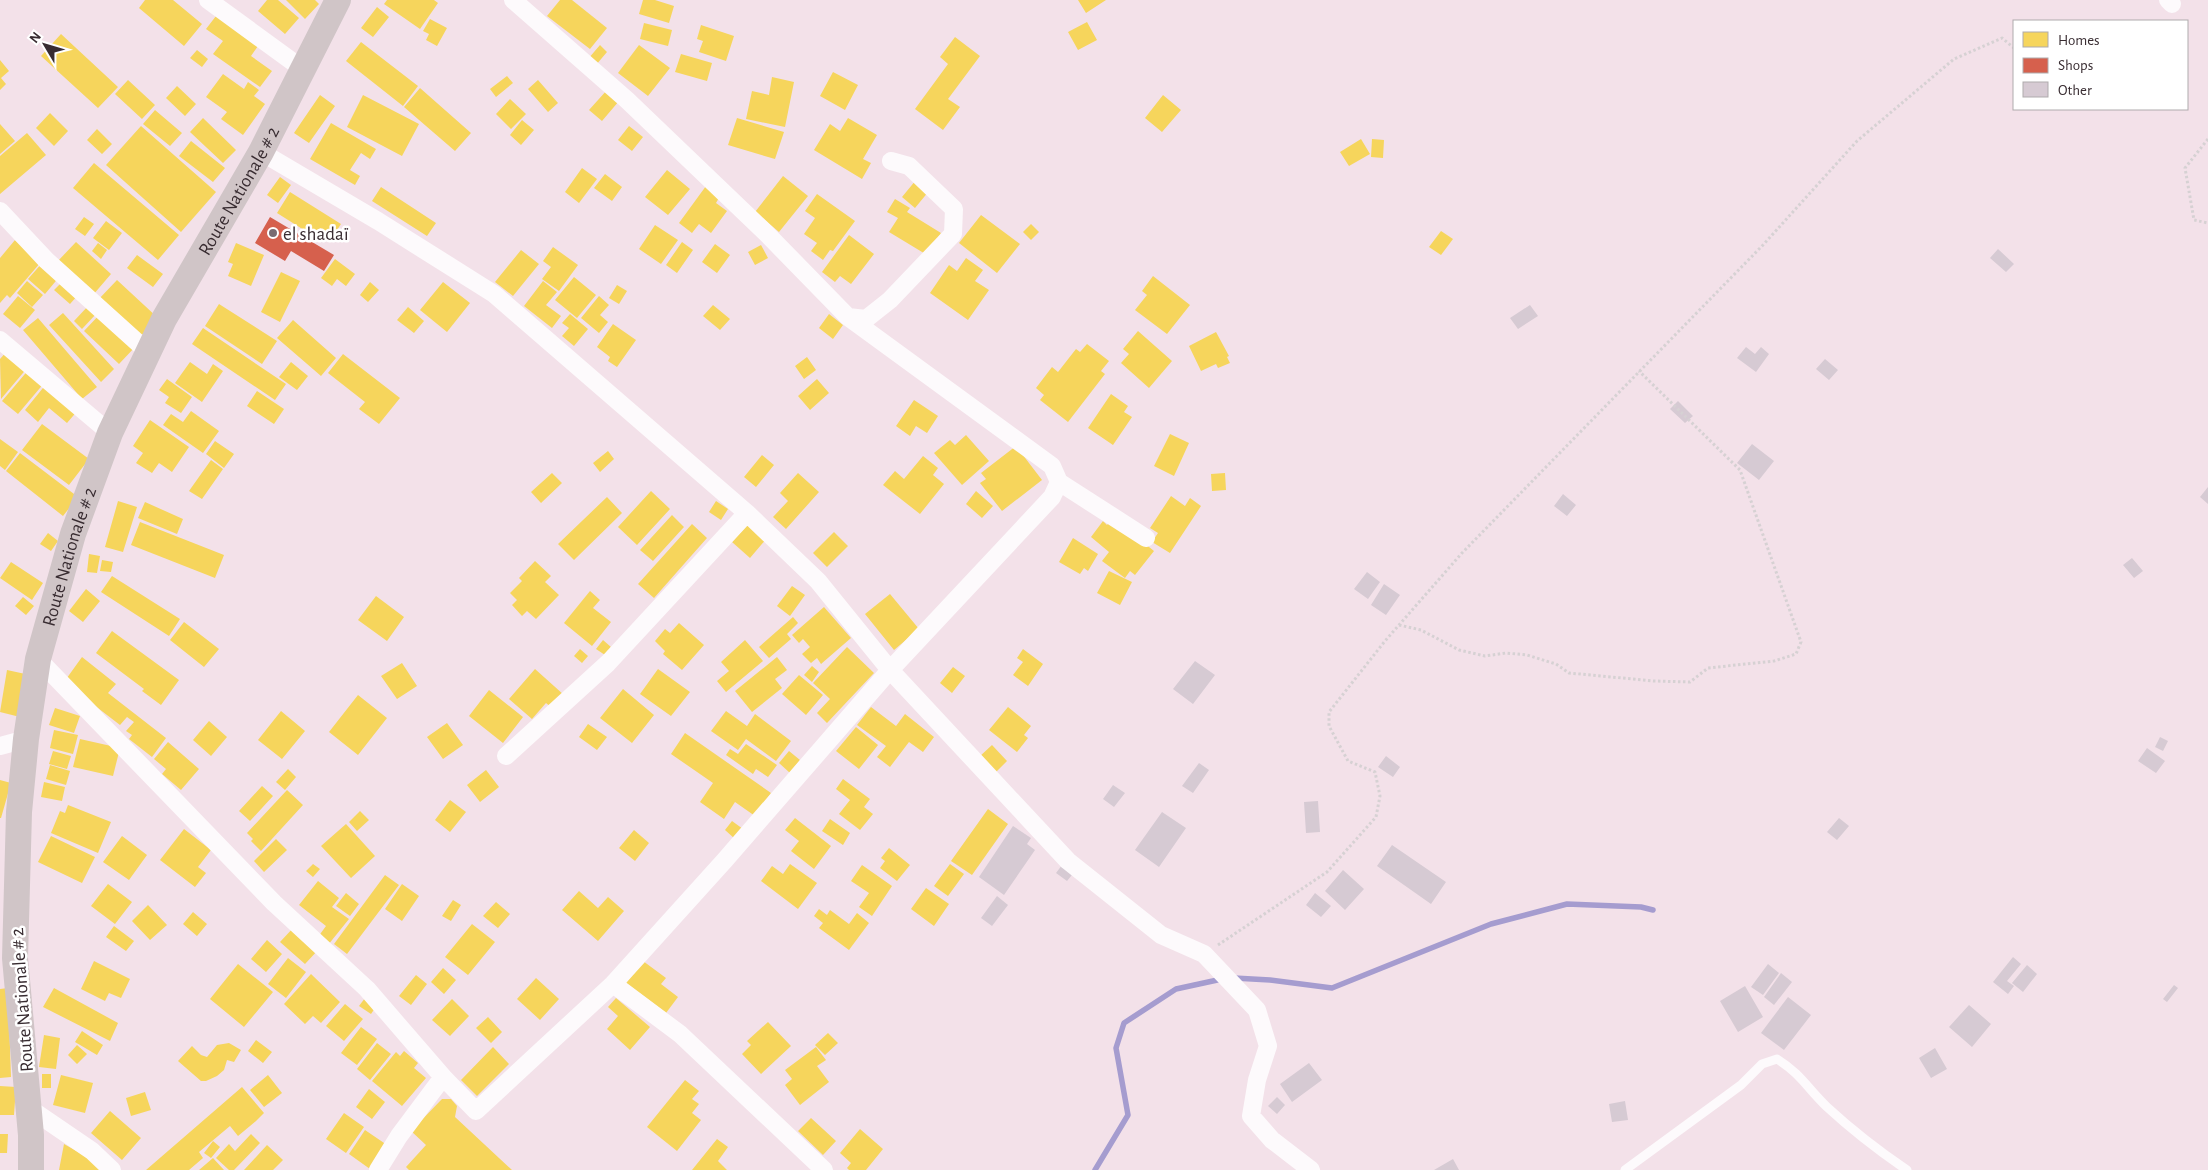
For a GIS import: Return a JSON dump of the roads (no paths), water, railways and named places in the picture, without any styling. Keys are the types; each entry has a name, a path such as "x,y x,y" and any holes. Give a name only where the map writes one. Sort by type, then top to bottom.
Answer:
{"main road":[{"name":"Route Nationale # 2","path":"31,1170 29,1108 15,958 19,812 26,739 38,659 72,534 110,433 164,319 261,152 338,0"}],"street":[{"path":"208,0 304,70"},
{"path":"513,0 627,100 766,233 848,317 1052,466 1059,482 1146,538"},
{"path":"261,152 378,221 494,294 747,513 818,581 890,670 1068,860 1161,935 1204,954 1257,1010 1268,1046 1257,1080 1250,1116 1272,1140 1311,1170"},
{"path":"848,317 866,320 890,300 952,234 954,210 909,166 891,161"},
{"path":"0,210 46,260 148,352"},
{"path":"0,340 110,433"},
{"path":"38,659 274,903 367,990 443,1077 476,1111 613,984 725,860 890,670 1052,497 1059,482"},
{"path":"506,756 608,663 747,513"},
{"path":"0,746 26,739"},
{"path":"613,984 680,1034 824,1170"},
{"path":"378,1170 399,1136 443,1077"},
{"path":"29,1108 92,1151 112,1170"}],"lane":[{"path":"1625,1170 1741,1085 1762,1064 1777,1060 1793,1069 1839,1117 1907,1170"}],"waterway":[{"path":"1234,978 1270,980 1332,988 1491,924 1567,904 1641,907 1653,910"},
{"path":"1095,1170 1128,1115 1116,1048 1124,1023 1176,989 1222,979"}],"place":[{"name":"el shadaï","path":"273,233"}]}
